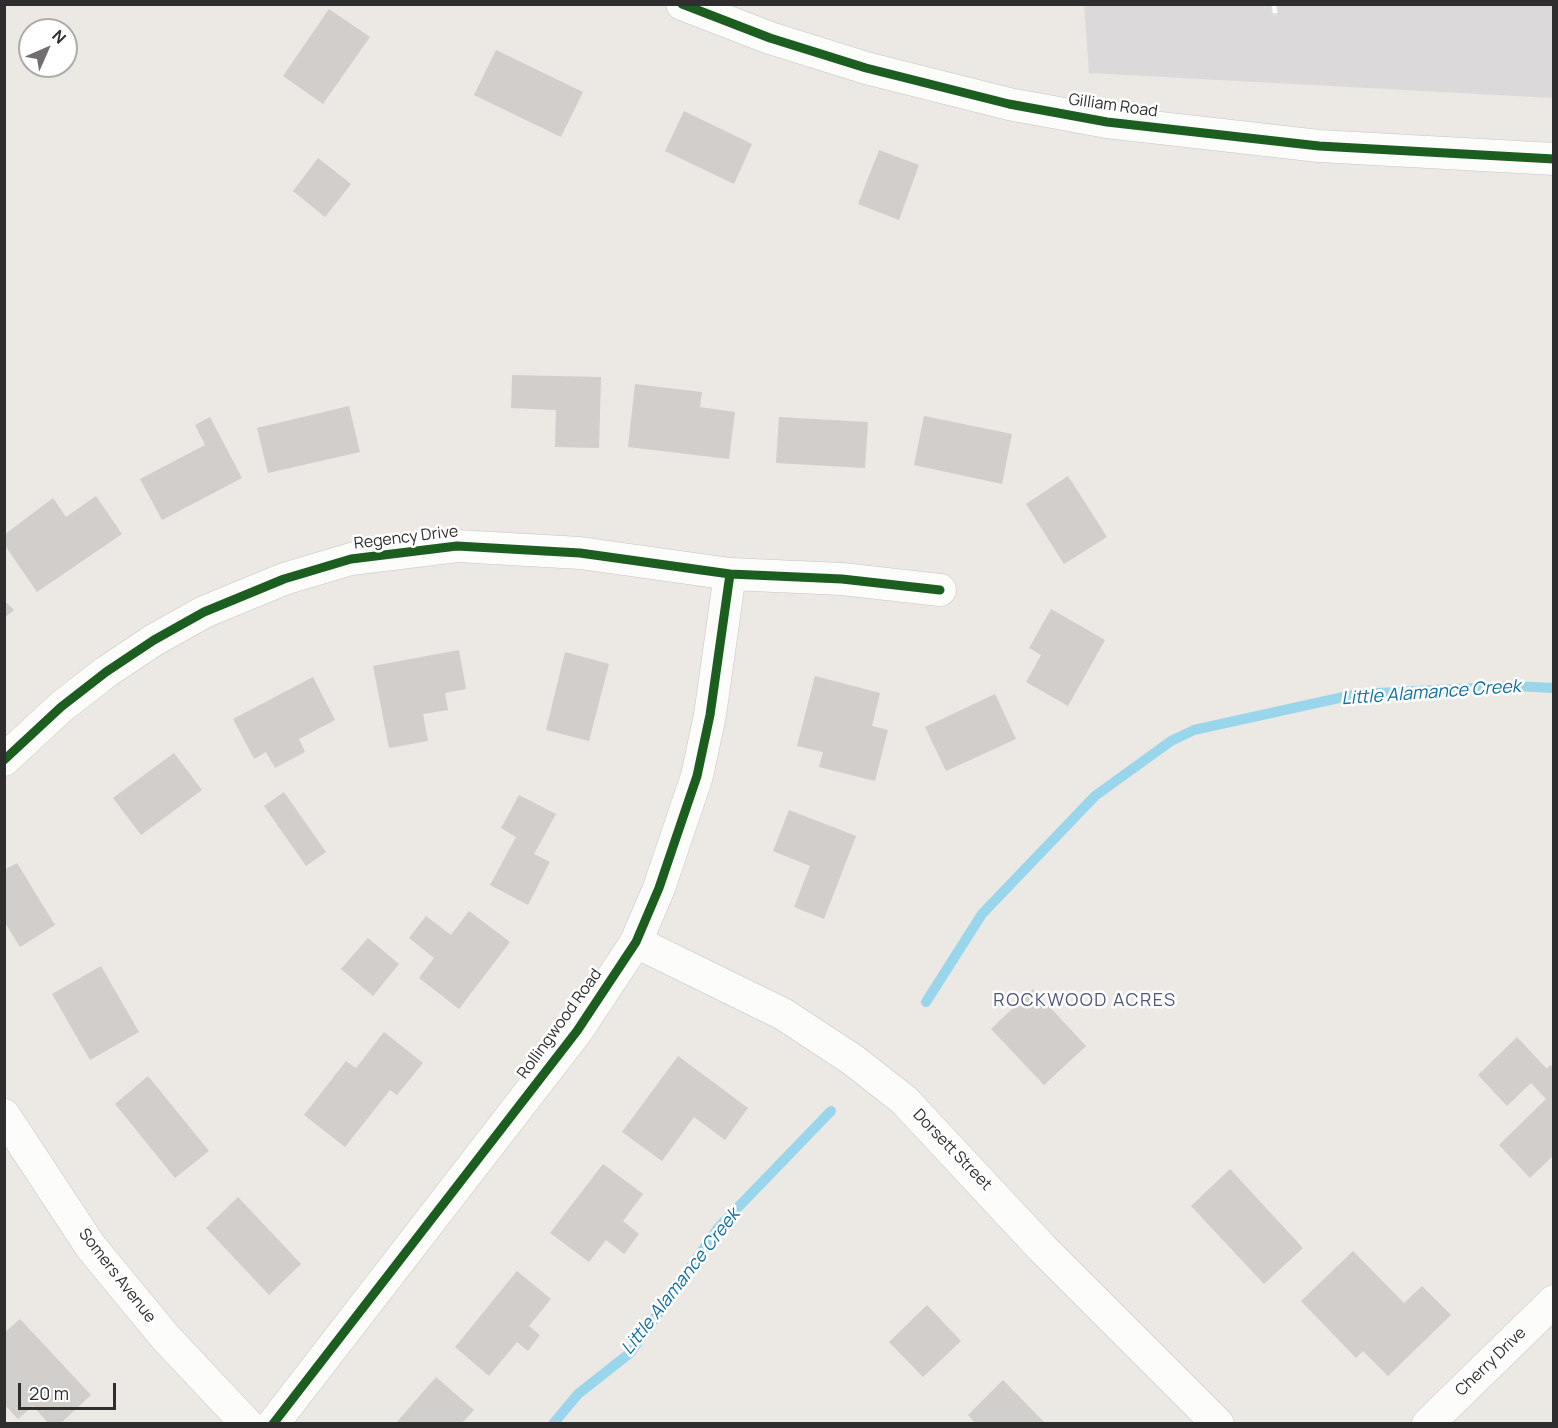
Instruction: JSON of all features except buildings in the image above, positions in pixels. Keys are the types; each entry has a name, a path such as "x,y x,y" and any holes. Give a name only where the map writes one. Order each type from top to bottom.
{"street":[{"name":"Gilliam Road","path":"682,4 770,38 866,68 1009,104 1107,122 1319,146 1554,159"},
{"name":"Regency Drive","path":"4,760 61,706 154,640 204,612 274,583 351,559 457,546 580,553 730,574 842,579 940,590"},
{"name":"Rollingwood Road","path":"273,1424 577,1030 636,942 659,888 697,776 710,715 730,574"},
{"name":"Dorsett Street","path":"636,942 783,1014 854,1060 904,1100 1043,1249 1218,1424"},
{"name":"Somers Avenue","path":"4,1116 91,1247 166,1338 247,1424"},
{"name":"Cherry Drive","path":"1428,1424 1554,1301"}],"shaded area":[{"path":"1084,5 1553,5 1553,98 1089,73"}],"waterway":[{"name":"Little Alamance Creek","path":"926,1002 982,914 1095,796 1171,741 1194,730 1357,694 1513,686 1554,688"},
{"name":"Little Alamance Creek","path":"553,1424 578,1394 630,1353 719,1227 831,1111"}],"railway":[{"path":"1274,4 1275,13"}],"cycle path":[{"path":"682,4 770,38 866,68 1009,104 1107,122 1319,146 1554,159"},
{"path":"4,760 61,707 106,672 154,640 204,612 284,579 351,559 457,546 580,553 730,574 842,579 940,590"},
{"path":"273,1424 577,1031 636,942 659,888 697,776 710,715 730,574"}],"district":[{"name":"ROCKWOOD ACRES","path":"1085,1001"}]}
